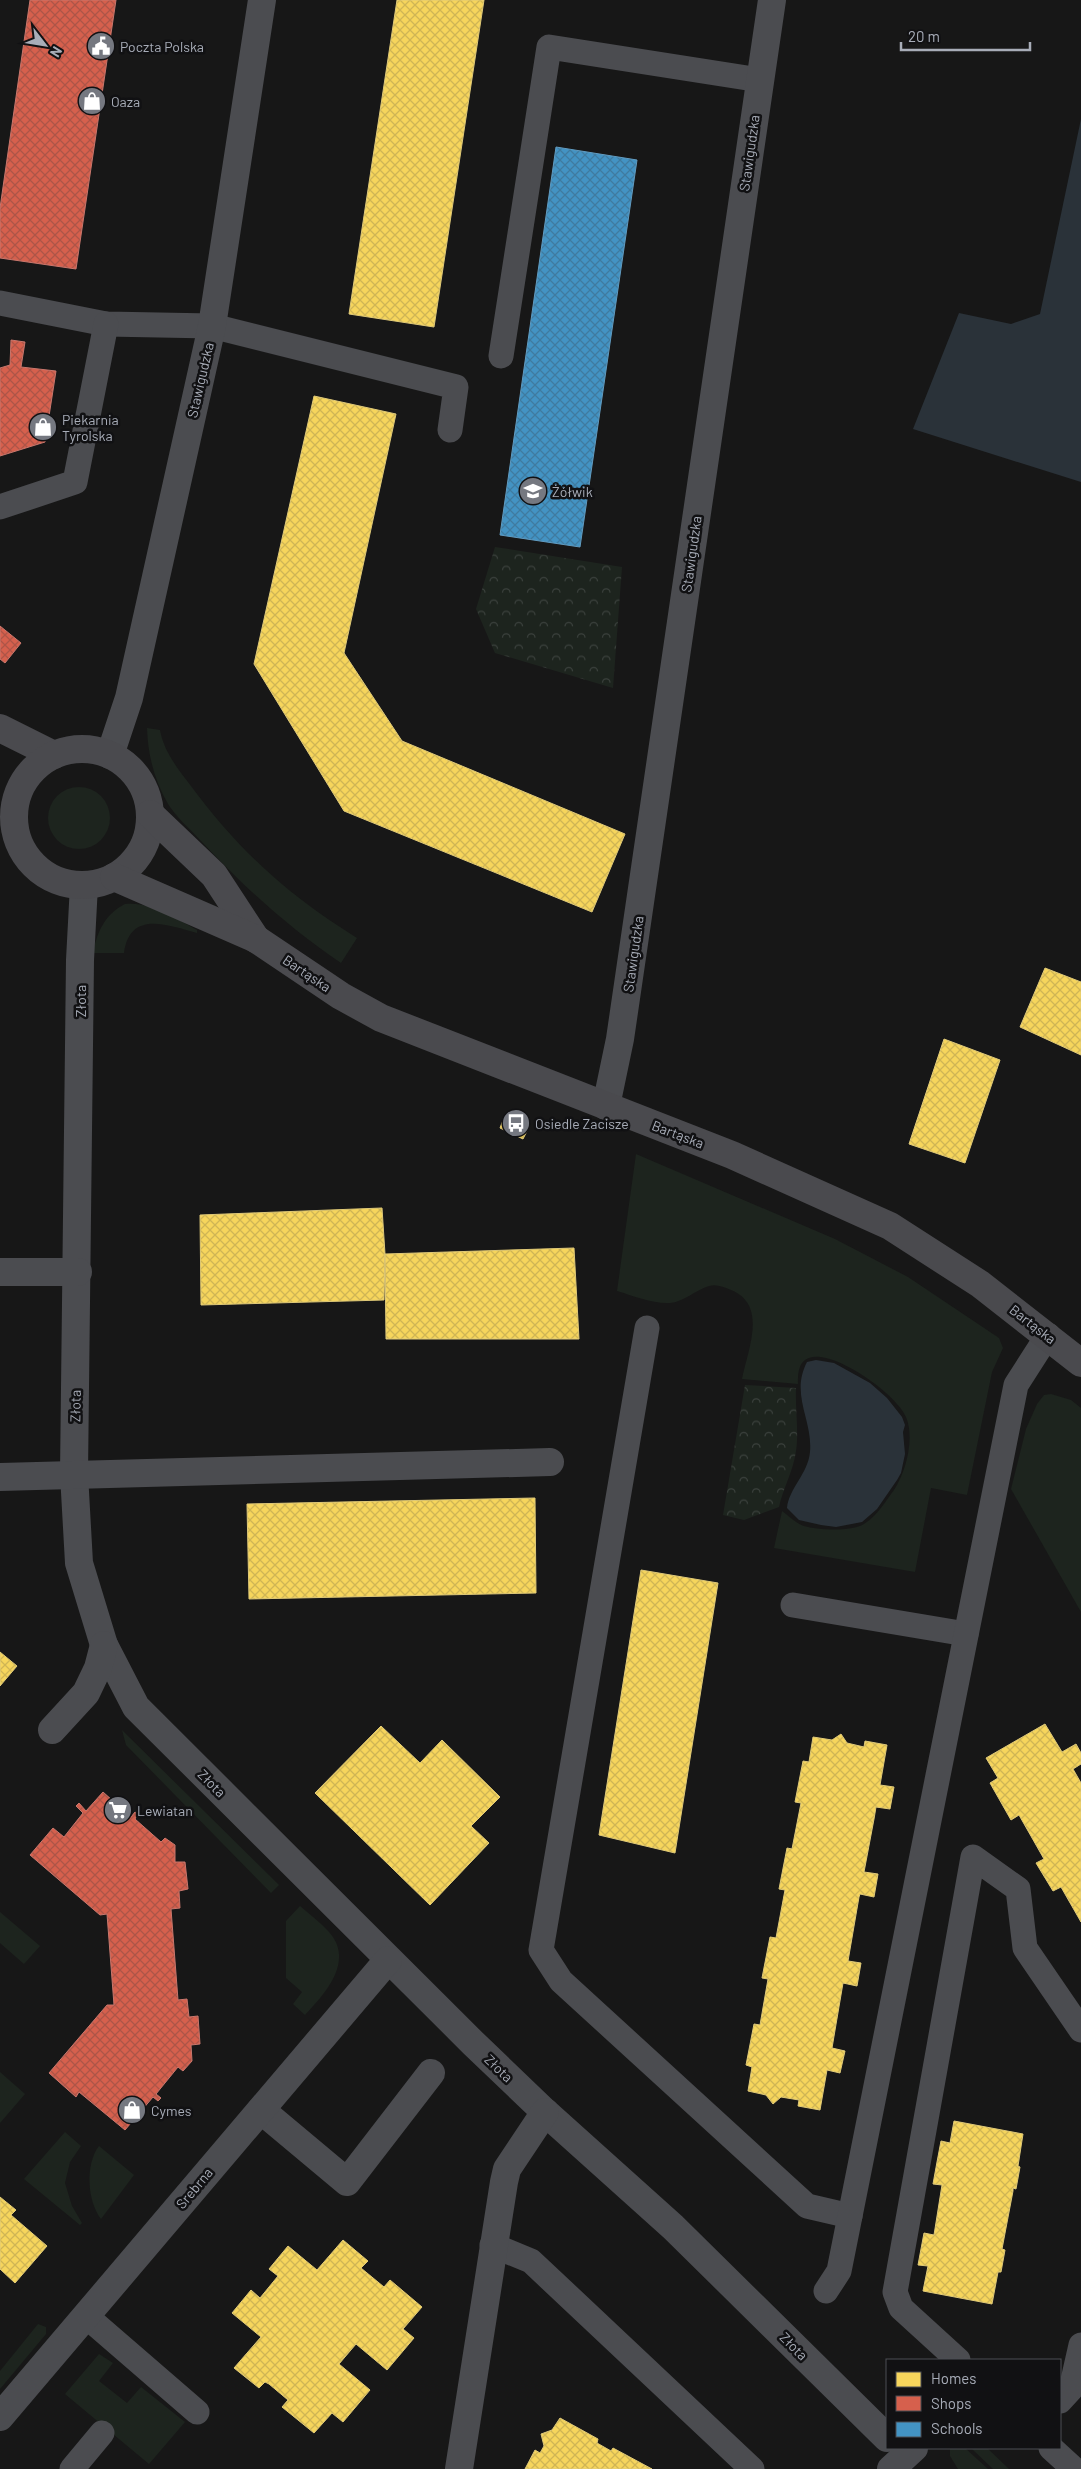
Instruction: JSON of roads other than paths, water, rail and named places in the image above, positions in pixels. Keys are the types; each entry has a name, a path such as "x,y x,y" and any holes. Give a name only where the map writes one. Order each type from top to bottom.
{"street":[{"name":"Stawigudzka","path":"110,755 129,698 212,326 262,0"},
{"name":"Stawigudzka","path":"606,1106 620,1039 772,0"},
{"path":"0,728 54,755"},
{"name":"Bartąska","path":"72,749 92,750 110,755 123,762 138,779 147,799 150,814 148,833 141,850 129,866 114,877 84,885 56,880 32,864 17,839 8,791 22,784 41,762 54,755 72,749"},
{"name":"Bartąska","path":"150,814 214,876 256,939"},
{"name":"Bartąska","path":"114,877 256,939 341,996 381,1018 732,1155 890,1226 980,1284 1048,1335 1081,1363"},
{"name":"Złota","path":"84,885 80,960 78,1272 74,1474 79,1563 104,1645 136,1707 388,1960 545,2112 673,2227 886,2439"},
{"path":"0,1272 78,1272"},
{"path":"0,1477 550,1462"},
{"path":"52,1730 86,1693 98,1668 104,1645"},
{"name":"Srebrna","path":"0,2417 388,1960"},
{"path":"261,2110 346,2182 431,2073"},
{"path":"459,2469 492,2245 507,2169 545,2112"}],"lane":[{"path":"501,356 549,47 760,80"},
{"path":"0,303 106,324 212,326 456,387 450,430"},
{"path":"0,507 75,482 106,324"},
{"path":"647,1328 541,1950 561,1982 807,2206 850,2216"},
{"path":"826,2291 839,2271 1016,1385 1048,1335"},
{"path":"793,1605 966,1634"},
{"path":"957,2359 902,2308 895,2292 973,1857 1018,1889 1025,1948 1081,2030"},
{"path":"492,2245 531,2261 752,2469"},
{"path":"86,2316 197,2412"},
{"path":"1061,2400 1071,2388 1081,2345"},
{"path":"72,2469 102,2433"},
{"path":"1052,2449 1074,2469"}],"place":[{"name":"Poczta Polska","path":"101,46"},
{"name":"Oaza","path":"92,101"},
{"name":"Piekarnia Tyrolska","path":"43,427"},
{"name":"Żółwik","path":"533,491"},
{"name":"Osiedle Zacisze","path":"516,1123"},
{"name":"Lewiatan","path":"118,1810"},
{"name":"Cymes","path":"132,2110"}]}
